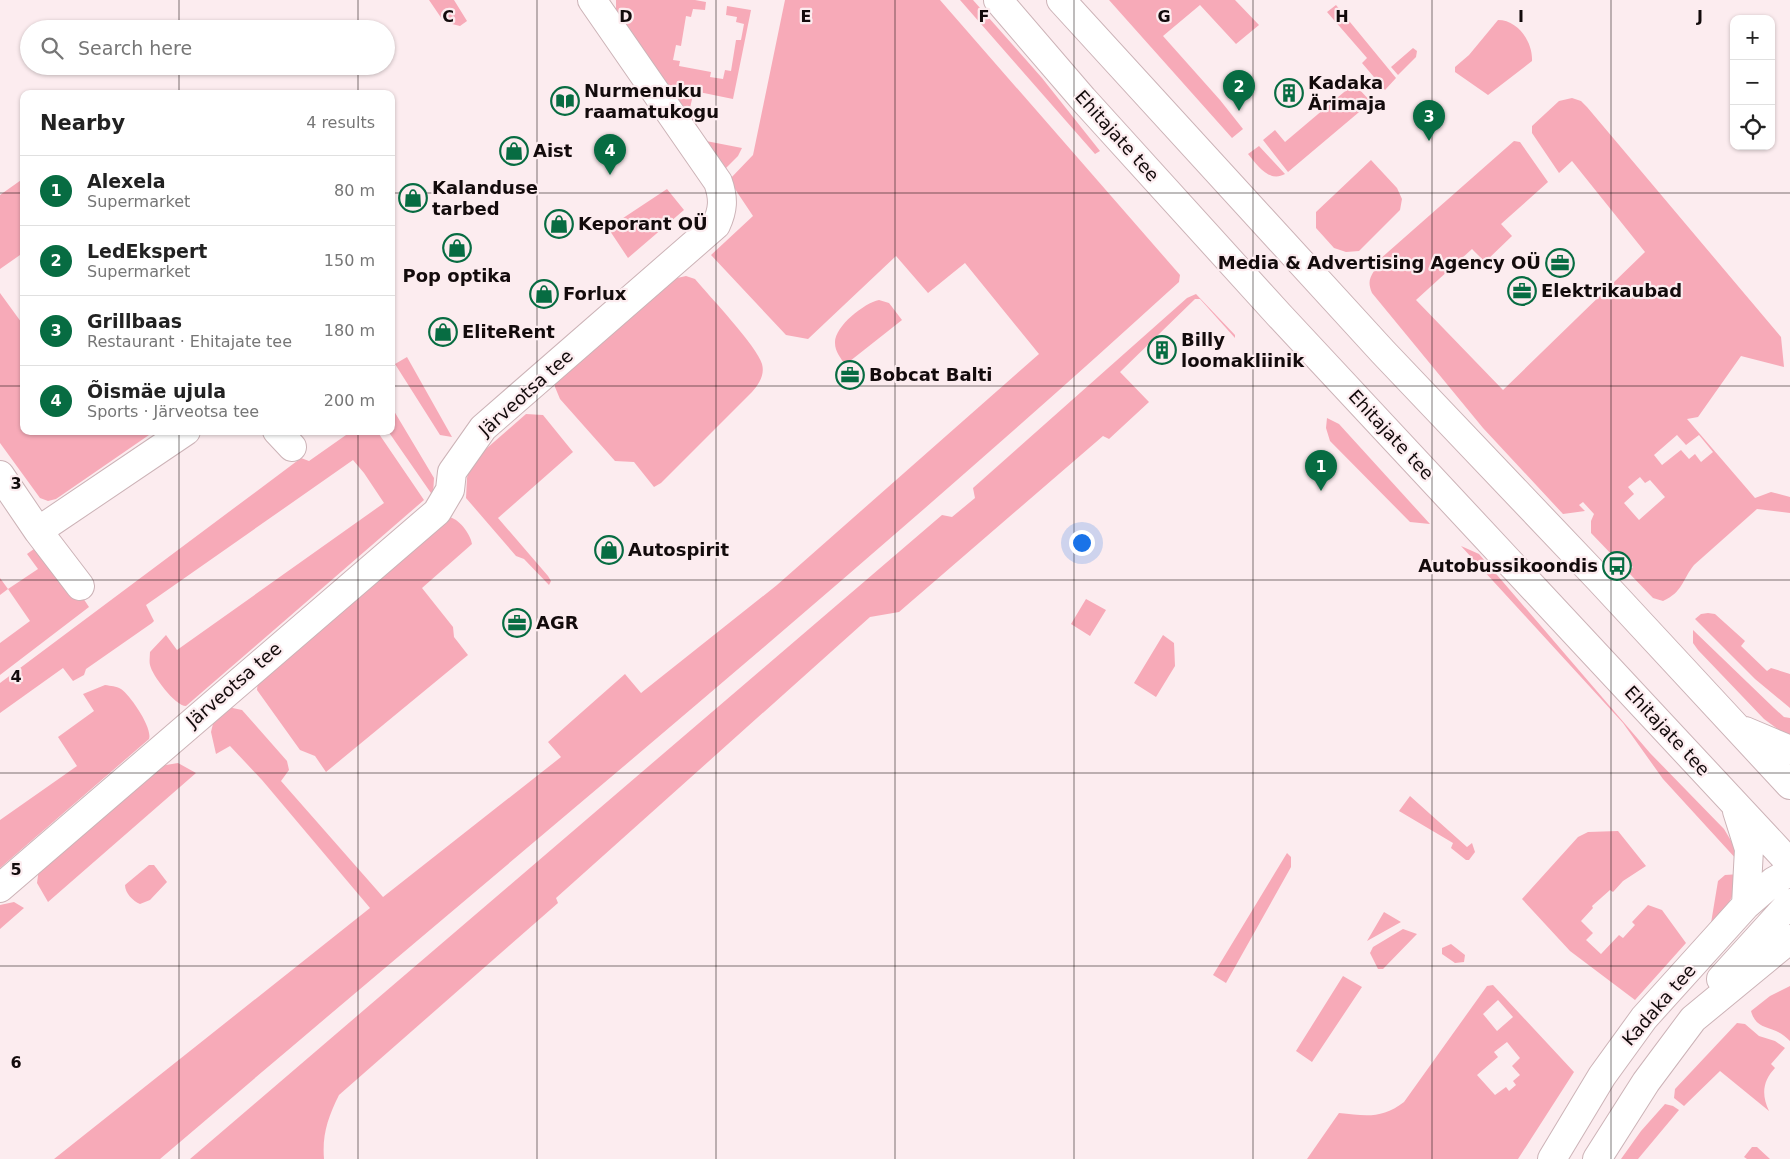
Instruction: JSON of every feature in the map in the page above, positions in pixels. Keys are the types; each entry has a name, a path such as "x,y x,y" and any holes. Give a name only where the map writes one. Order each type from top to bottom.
{"main road":[{"name":"Järveotsa tee","path":"0,888 437,512 450,490 452,472 483,428 716,226 723,210 722,192 718,182 592,0"},
{"name":"Ehitajate tee","path":"998,0 1083,99 1279,315 1790,863"},
{"path":"1061,0 1383,352 1613,594 1735,728 1790,785"},
{"path":"38,531 177,435"},
{"path":"0,475 38,531 80,586"},
{"path":"1735,728 1790,750"},
{"path":"1736,805 1773,827 1790,840"},
{"path":"1736,805 1749,849 1746,905"},
{"name":"Kadaka tee","path":"1552,1159 1602,1076 1633,1032 1746,905 1774,881 1790,872"},
{"path":"1693,1019 1718,982 1790,903"},
{"name":"Kadaka tee","path":"1597,1159 1646,1082 1693,1019 1790,939"},
{"path":"1693,1019 1790,965"}],"shaded area":[{"path":"429,0 454,0 467,21 460,26 444,22"},
{"path":"616,0 695,0 706,2 705,10 693,9 691,17 686,16 681,46 676,45 673,60 680,61 679,66 711,72 710,77 723,79 725,70 731,71 736,40 741,40 744,24 736,22 737,17 726,15 727,6 751,10 733,99 694,91 689,112 706,141 742,148 738,156 722,172 622,23 616,9"},
{"path":"785,0 940,0 1180,275 1179,282 928,506 673,725 160,1159 54,1159 370,908 262,780 230,746 216,754 211,732 215,715 228,707 242,710 287,761 289,770 281,781 383,897 561,757 548,742 625,674 641,693 777,585 1039,354 965,263 928,293 896,256 808,339 786,335 711,255 753,216 729,180 753,155"},
{"path":"960,0 973,0 1042,78 1100,151 1095,154"},
{"path":"1109,0 1235,0 1259,25 1236,44 1200,5 1163,36 1243,129 1232,138"},
{"path":"1336,5 1396,78 1385,90 1362,63 1367,58 1327,12"},
{"path":"1498,20 1512,24 1523,33 1530,47 1532,61 1488,95 1455,72 1455,67 1469,55"},
{"path":"1413,48 1417,51 1416,57 1398,75 1391,67"},
{"path":"1347,76 1371,102 1288,172 1263,140 1275,130 1285,142 1350,87 1344,78"},
{"path":"1572,98 1581,101 1587,107 1781,337 1784,367 1741,356 1698,417 1687,419 1755,498 1771,492 1790,497 1790,513 1757,509 1694,565 1675,594 1663,601 1653,598 1628,572 1633,567 1621,555 1616,559 1591,533 1591,521 1594,514 1583,502 1579,505 1585,511 1563,514 1483,428 1372,293 1370,286 1370,279 1374,271 1371,267 1514,141 1520,142 1548,182 1501,224 1512,236 1485,262 1472,249 1416,300 1503,390 1645,252 1572,161 1559,173 1532,133 1532,126 1559,101","holes":["1677,435 1686,445 1699,435 1713,452 1701,462 1695,454 1689,459 1681,450 1662,465 1654,455","1640,477 1645,483 1650,480 1665,497 1639,520 1624,503 1634,494 1628,487"]},
{"path":"1259,146 1285,174 1279,176 1269,175 1259,168 1248,154"},
{"path":"1371,160 1397,188 1402,199 1400,210 1359,251 1346,252 1334,248 1316,228 1316,212"},
{"path":"20,181 20,255 0,269 0,195"},
{"path":"667,189 684,210 628,258 608,228"},
{"path":"686,276 695,279 742,334 758,356 763,372 759,383 752,392 661,483 654,487 634,462 615,461 560,399 555,387 555,380 673,279"},
{"path":"0,293 20,320 20,435 149,435 56,499 48,501 40,498 0,443"},
{"path":"1196,294 1235,335 1235,338 1200,299 1195,299 1120,372 1149,402 1109,439 1103,436 899,612 870,617 556,898 558,903 339,1095 327,1126 324,1142 324,1159 190,1159 942,515 952,517 975,498 973,488 1187,298"},
{"path":"879,300 889,303 902,320 845,365 838,355 835,346 839,330 858,311"},
{"path":"407,357 452,437 440,435 395,364"},
{"path":"395,413 434,478 433,496 391,435 395,435"},
{"path":"526,414 543,415 573,452 498,518 548,576 551,581 549,585 524,559 516,556 466,498 467,478 471,462"},
{"path":"1327,418 1339,424 1430,524 1410,522 1330,441 1326,428"},
{"path":"346,435 380,435 424,500 186,706 181,705 170,696 159,682 150,665 150,652 166,635 177,650 384,503 353,460 146,605 154,621 86,669 84,675 73,681 63,668 0,713 0,683 301,458 309,461"},
{"path":"447,517 455,519 463,526 472,544 422,588 453,627 454,637 468,655 326,772 315,756 300,750 257,690 258,680"},
{"path":"38,546 77,589 89,607 0,675 0,643 30,621 8,589 38,569 27,554"},
{"path":"1461,546 1479,554 1650,753 1724,829 1736,849 1738,861 1663,779 1623,723"},
{"path":"0,578 8,589 0,595"},
{"path":"1086,599 1106,610 1090,636 1071,624"},
{"path":"1701,614 1715,614 1745,641 1741,646 1767,671 1771,668 1790,674 1790,708 1755,679 1695,619"},
{"path":"1693,630 1774,708 1784,717 1790,718 1790,738 1764,719 1698,650 1693,643"},
{"path":"1163,635 1174,643 1175,666 1156,697 1134,683"},
{"path":"105,685 119,688 130,698 148,727 149,739 0,868 0,820 77,766 58,737 94,711 83,694"},
{"path":"178,763 196,773 48,902 37,883 39,868 160,766"},
{"path":"1410,796 1467,847 1472,843 1475,852 1469,860 1466,860 1451,848 1453,843 1399,811"},
{"path":"1618,831 1646,866 1623,881 1613,892 1610,890 1592,906 1593,908 1581,921 1593,933 1586,940 1601,954 1619,935 1623,938 1635,925 1632,922 1648,905 1662,910 1686,943 1635,1000 1570,951 1522,899 1578,837 1588,832"},
{"path":"1287,853 1291,857 1291,867 1226,983 1213,975"},
{"path":"149,865 154,865 167,882 150,900 140,904 126,891 125,885"},
{"path":"1740,874 1730,901 1711,923 1718,881 1725,875"},
{"path":"14,902 24,908 0,929 0,905"},
{"path":"1384,912 1401,922 1367,941"},
{"path":"1403,929 1417,934 1383,969 1378,969 1370,953 1373,947"},
{"path":"1451,944 1465,955 1464,962 1455,963 1442,954 1442,948"},
{"path":"1343,976 1362,987 1312,1062 1296,1051"},
{"path":"1493,985 1574,1072 1518,1159 1307,1159 1339,1113 1381,1114 1404,1102 1487,986","holes":["1498,1000 1513,1017 1497,1031 1483,1014","1507,1042 1520,1058 1512,1066 1520,1075 1513,1081 1516,1085 1509,1091 1506,1087 1495,1095 1477,1075 1498,1057 1494,1052"]},
{"path":"1790,986 1790,1041 1780,1033 1758,1023 1751,1011 1770,996"},
{"path":"1737,1023 1745,1024 1759,1036 1775,1041 1785,1048 1771,1064 1775,1068 1766,1083 1764,1093 1769,1111 1720,1071 1684,1106 1674,1098 1675,1089"},
{"path":"1665,1104 1679,1110 1638,1159 1621,1159 1641,1131"},
{"path":"1752,1147 1757,1147 1770,1159 1747,1159 1744,1157"}],"place":[{"name":"Kadaka Ärimaja","path":"1289,93"},
{"name":"Nurmenuku raamatukogu","path":"565,101"},
{"name":"LedEkspert","path":"1239,111"},
{"name":"Grillbaas","path":"1429,141"},
{"name":"Aist","path":"514,151"},
{"name":"Õismäe ujula","path":"610,175"},
{"name":"Kalanduse tarbed","path":"413,198"},
{"name":"Keporant OÜ","path":"559,224"},
{"name":"Pop optika","path":"457,248"},
{"name":"Media & Advertising Agency OÜ","path":"1560,263"},
{"name":"Elektrikaubad","path":"1522,291"},
{"name":"Forlux","path":"544,294"},
{"name":"EliteRent","path":"443,332"},
{"name":"Billy loomakliinik","path":"1162,350"},
{"name":"Bobcat Balti","path":"850,375"},
{"name":"Alexela","path":"1321,491"},
{"name":"Autospirit","path":"609,550"},
{"name":"Autobussikoondis","path":"1617,566"},
{"name":"AGR","path":"517,623"}]}
